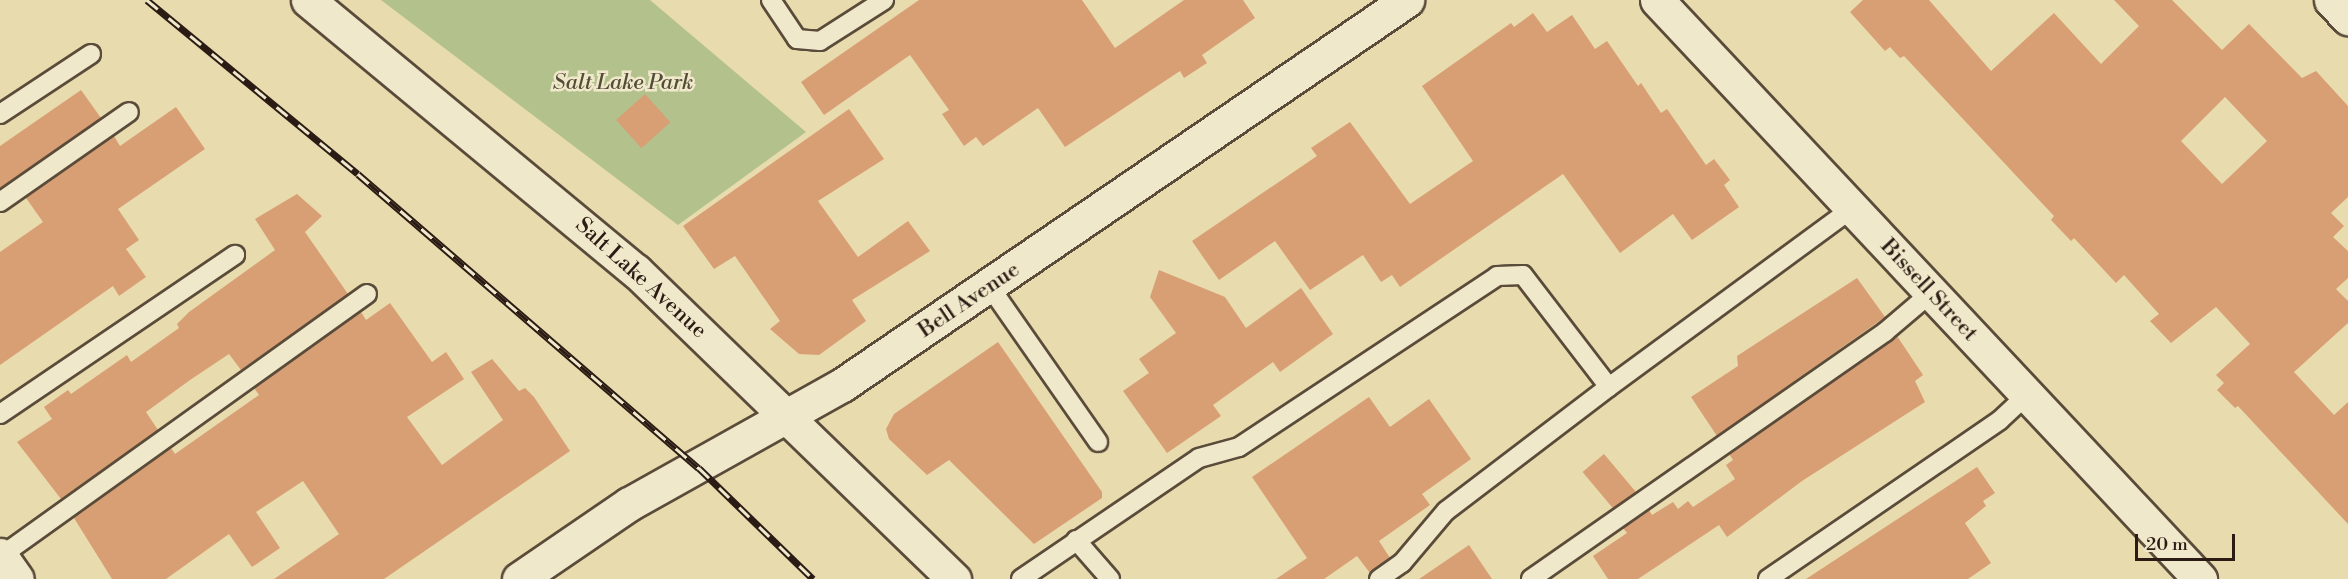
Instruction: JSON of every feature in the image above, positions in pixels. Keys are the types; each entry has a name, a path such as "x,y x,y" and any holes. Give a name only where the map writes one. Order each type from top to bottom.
{"street":[{"name":"Salt Lake Avenue","path":"308,0 636,271 790,417 954,579"},
{"name":"Bell Avenue","path":"530,576 629,504 790,417 990,287 1407,0"},
{"name":"Bissell Street","path":"1658,0 2200,579"},
{"path":"2331,0 2348,18"}],"lane":[{"path":"771,0 797,39 820,41 884,0"},
{"path":"0,114 91,54"},
{"path":"0,202 129,112"},
{"path":"1379,579 1402,563 1446,511 1609,387 1853,208"},
{"path":"0,414 235,255"},
{"path":"1021,579 1199,458 1239,447 1497,276 1523,274 1609,387"},
{"path":"990,287 1098,442"},
{"path":"1531,579 1885,332 1931,293"},
{"path":"6,564 367,294"},
{"path":"1768,579 2000,420 2027,395"},
{"path":"1076,540 1110,579"}],"green space":[{"name":"Salt Lake Park","path":"381,0 650,0 806,132 678,225"}],"building":[{"path":"919,0 1082,0 1115,48 1184,0 1243,0 1255,18 1202,55 1207,63 1184,78 1180,71 1065,147 1038,108 983,146 976,137 964,146 942,114 949,110 910,55 824,115 801,82"},
{"path":"1863,0 1929,0 1991,71 2054,13 2101,64 2139,26 2114,0 2172,0 2222,50 2249,24 2302,78 2316,71 2348,106 2348,197 2331,213 2344,226 2333,237 2348,251 2348,278 2336,289 2348,301 2348,323 2294,372 2334,415 2348,402 2348,524 2238,406 2235,408 2217,390 2224,383 2216,375 2250,344 2216,307 2171,343 2150,321 2159,314 2124,275 2116,283 2074,238 2071,241 2051,220 2054,216 1904,56 1900,58 1890,47 1885,51 1850,12","holes":["2225,97 2267,141 2222,184 2181,141"]},
{"path":"1533,13 1547,32 1572,15 1595,49 1607,41 1638,86 1641,83 1661,113 1667,109 1706,165 1714,159 1730,180 1724,185 1739,207 1692,240 1673,214 1620,253 1563,174 1400,287 1392,275 1381,282 1363,255 1310,290 1275,241 1219,280 1192,241 1317,156 1311,148 1350,122 1410,204 1473,161 1422,86 1511,23 1514,27"},
{"path":"81,90 101,118 0,188 0,146"},
{"path":"645,94 670,122 641,148 616,120"},
{"path":"176,107 205,149 118,209 139,240 126,249 146,277 119,296 113,286 0,365 0,252 43,222 26,198 114,136 120,146"},
{"path":"849,109 884,159 818,201 858,257 908,221 930,251 852,300 866,321 819,355 799,354 770,329 780,321 735,256 714,269 683,226"},
{"path":"297,194 322,216 305,232 348,294 241,370 229,354 190,380 146,412 158,430 61,499 17,442 52,419 44,407 68,390 71,394 127,355 131,362 179,328 177,324 189,312 275,250 255,219"},
{"path":"1159,270 1225,297 1246,328 1301,288 1333,334 1280,372 1273,362 1213,405 1221,416 1167,453 1123,391 1149,373 1139,359 1176,333 1150,297"},
{"path":"1857,278 1885,317 1717,436 1691,397 1738,366 1737,356"},
{"path":"390,303 432,362 446,352 464,379 407,417 442,465 503,420 471,372 492,359 519,391 525,388 534,397 570,451 384,579 274,579 339,534 303,481 256,512 280,548 252,567 229,534 166,579 112,579 74,518 171,448 175,454 259,395 254,388 361,312 366,320"},
{"path":"1897,336 1923,375 1915,381 1925,402 1802,481 1727,537 1719,525 1638,579 1608,579 1593,556 1627,533 1623,528 1649,510 1652,515 1673,502 1678,509 1688,501 1693,507 1735,479 1726,465 1733,460 1729,454"},
{"path":"998,342 1102,492 1102,498 1034,544 949,460 927,475 889,439 886,429 894,414"},
{"path":"1369,397 1390,427 1429,399 1471,459 1422,494 1430,505 1379,541 1390,558 1370,573 1357,556 1324,579 1276,579 1307,558 1252,477"},
{"path":"1604,454 1636,492 1615,510 1583,472"},
{"path":"1977,467 1995,493 1983,501 1986,506 1965,523 1991,563 1968,579 1806,579"},
{"path":"1469,545 1492,579 1419,579"}],"railway":[{"path":"147,0 358,174 699,468 813,579"}]}
